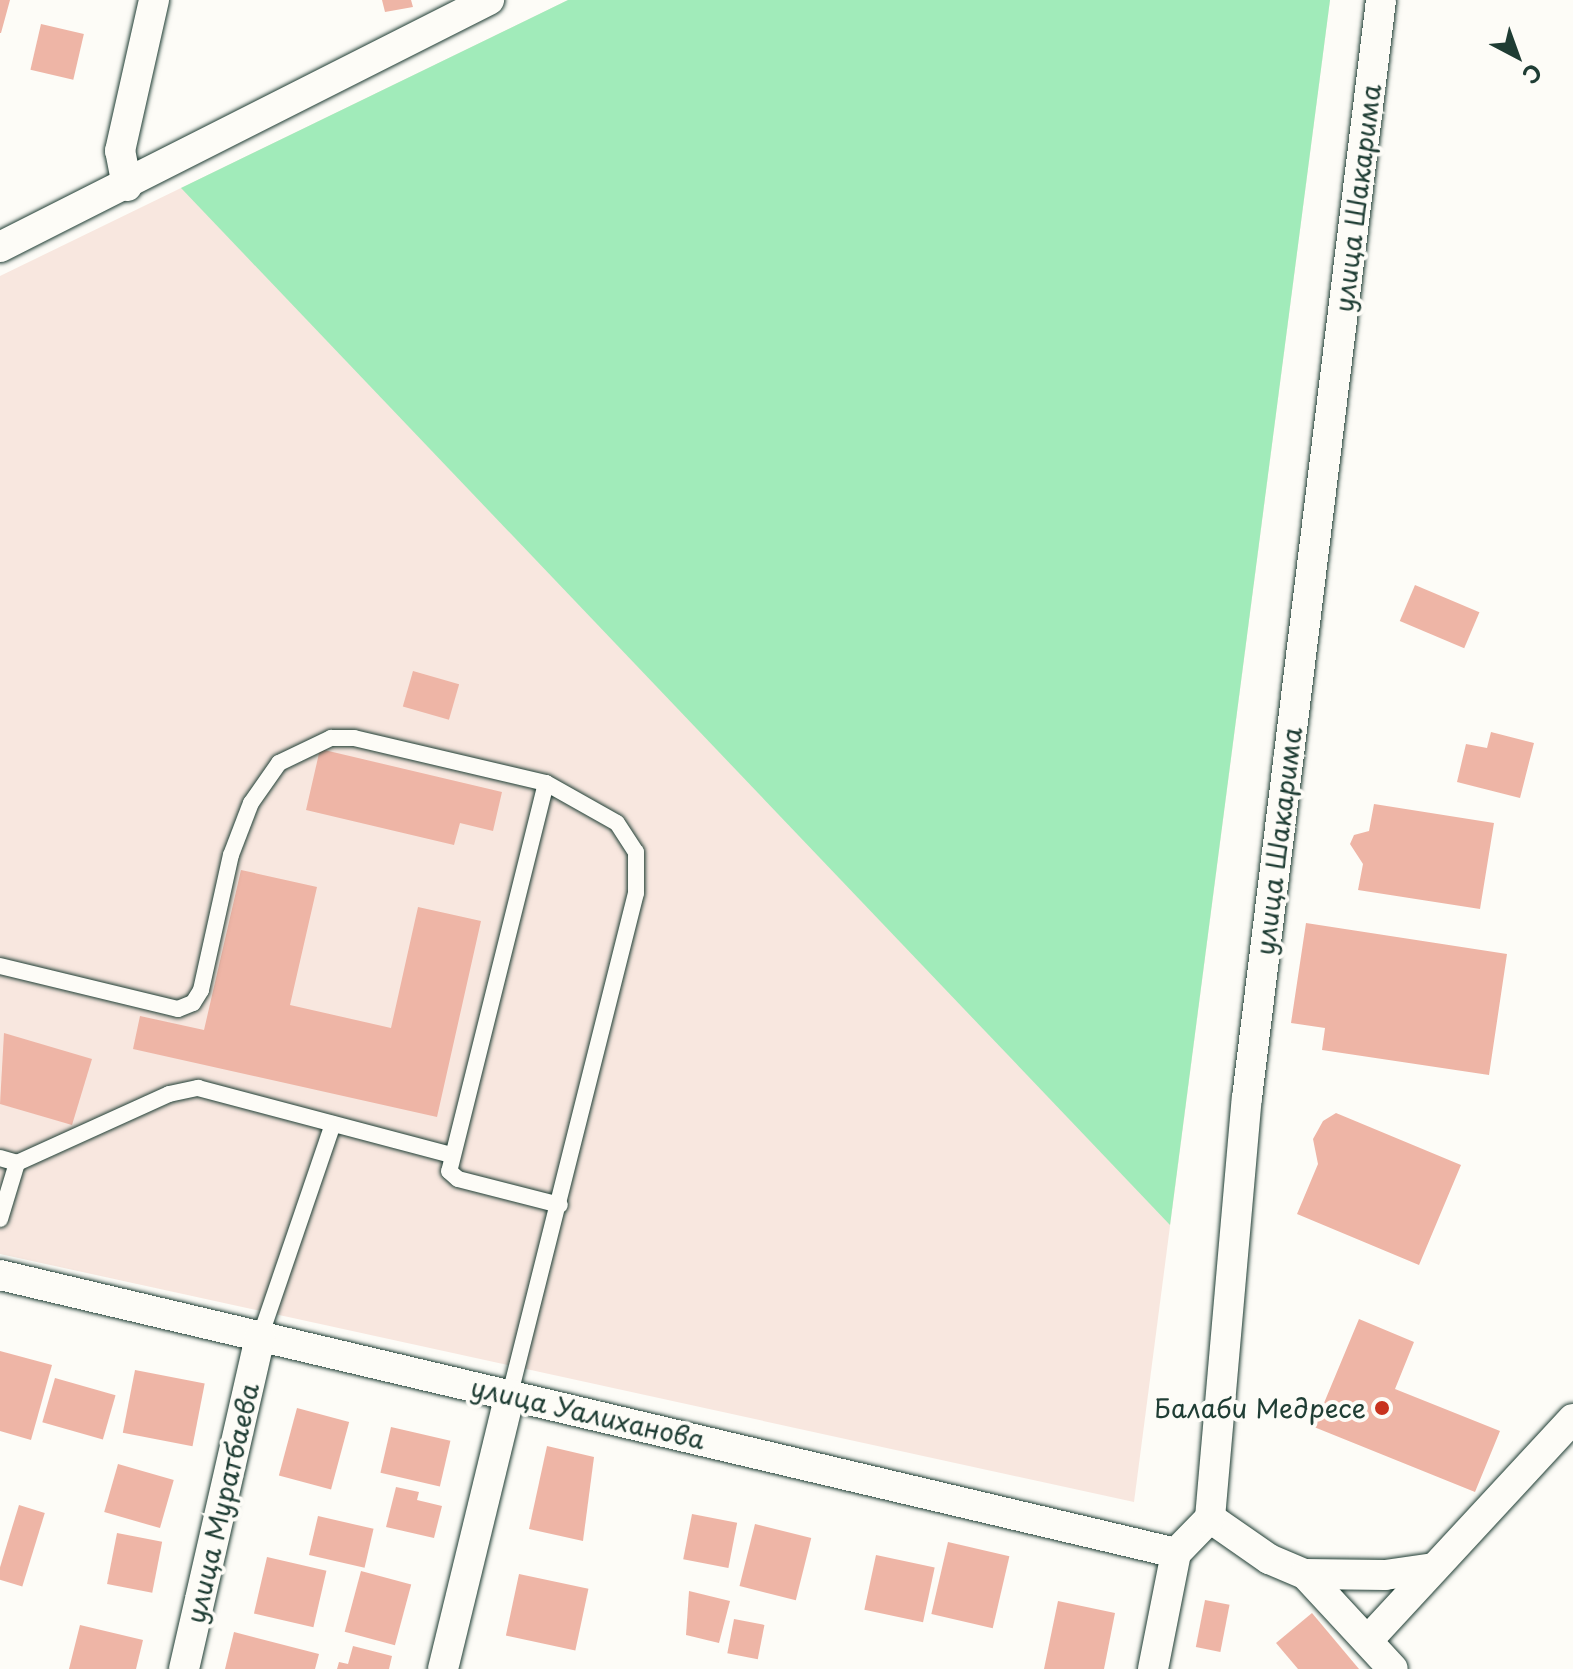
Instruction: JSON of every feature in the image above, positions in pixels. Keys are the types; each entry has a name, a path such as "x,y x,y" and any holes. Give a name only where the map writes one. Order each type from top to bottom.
{"street":[{"path":"127,186 120,151 154,0"},
{"path":"0,247 127,186 489,0"},
{"name":"улица Шакарима","path":"1210,1518 1247,1098 1381,0"},
{"name":"улица Уалиханова","path":"0,1275 1176,1553"},
{"name":"улица Муратбаева","path":"184,1669 260,1337"},
{"path":"443,1669 510,1394"},
{"path":"1369,1639 1573,1419"},
{"path":"1153,1669 1176,1553 1210,1518 1269,1559 1305,1574 1385,1575 1434,1568"},
{"path":"1305,1574 1369,1639 1393,1669"}],"lane":[{"path":"0,966 178,1009 193,1003 201,990 231,855 251,803 279,763 331,738 354,738 546,783 617,823 629,834 638,869 560,1205 510,1394"},
{"path":"546,783 451,1155 451,1176 560,1205"},
{"path":"0,1158 17,1163 183,1089 198,1088 451,1155"},
{"path":"260,1337 333,1124"},
{"path":"0,1219 17,1163"}],"shaded area":[{"path":"568,0 1330,0 1134,1502 0,1254 0,276"}],"green space":[{"path":"568,0 1330,0 1170,1225 181,188"}],"building":[{"path":"0,0 10,0 1,33 0,33"},
{"path":"382,0 411,0 413,7 385,12"},
{"path":"41,24 84,34 73,80 30,70"},
{"path":"1415,585 1479,612 1464,648 1400,621"},
{"path":"413,671 459,684 449,720 403,707"},
{"path":"1491,732 1534,743 1520,798 1457,782 1466,744 1487,748"},
{"path":"320,749 502,792 493,831 460,823 454,845 306,810"},
{"path":"1374,804 1494,823 1480,909 1358,890 1363,864 1350,844 1354,835 1369,831"},
{"path":"241,870 317,887 290,1005 391,1028 418,907 481,921 437,1117 133,1049 140,1016 204,1030"},
{"path":"1306,923 1507,954 1489,1075 1322,1050 1325,1028 1291,1023"},
{"path":"4,1033 92,1059 72,1125 0,1104"},
{"path":"1336,1113 1461,1165 1419,1265 1297,1214 1318,1164 1313,1139 1323,1121"},
{"name":"Балаби Медресе","path":"1359,1319 1414,1342 1395,1389 1500,1431 1475,1492 1314,1427"},
{"path":"0,1351 52,1365 31,1440 0,1431"},
{"path":"135,1370 205,1384 192,1446 123,1433"},
{"path":"55,1378 116,1395 103,1440 42,1422"},
{"path":"297,1408 349,1422 331,1490 279,1476"},
{"path":"391,1427 450,1441 440,1487 380,1473"},
{"path":"547,1446 594,1457 583,1541 529,1529"},
{"path":"118,1464 174,1480 160,1528 104,1512"},
{"path":"396,1487 419,1492 417,1500 442,1506 434,1538 386,1527"},
{"path":"19,1505 45,1513 22,1587 0,1580 0,1567"},
{"path":"692,1514 737,1523 728,1568 683,1559"},
{"path":"318,1516 374,1529 365,1568 309,1555"},
{"path":"755,1524 811,1538 796,1600 740,1586"},
{"path":"117,1533 162,1542 152,1593 107,1584"},
{"path":"948,1542 1009,1556 993,1628 931,1614"},
{"path":"876,1555 935,1567 923,1622 864,1610"},
{"path":"267,1557 326,1571 313,1627 254,1614"},
{"path":"361,1571 411,1584 395,1645 345,1632"},
{"path":"519,1574 588,1589 575,1650 506,1636"},
{"path":"689,1591 730,1601 719,1643 686,1635"},
{"path":"1205,1600 1230,1605 1220,1652 1196,1647"},
{"path":"1058,1601 1115,1613 1104,1669 1044,1669"},
{"path":"1312,1613 1359,1669 1298,1669 1276,1643"},
{"path":"734,1619 764,1625 758,1659 727,1653"},
{"path":"80,1625 143,1640 136,1669 69,1669"},
{"path":"234,1632 319,1654 315,1669 225,1669"},
{"path":"353,1646 392,1656 389,1669 337,1669 339,1662 348,1664"}],"place":[{"name":"Балаби Медресе","path":"1382,1408"}]}
